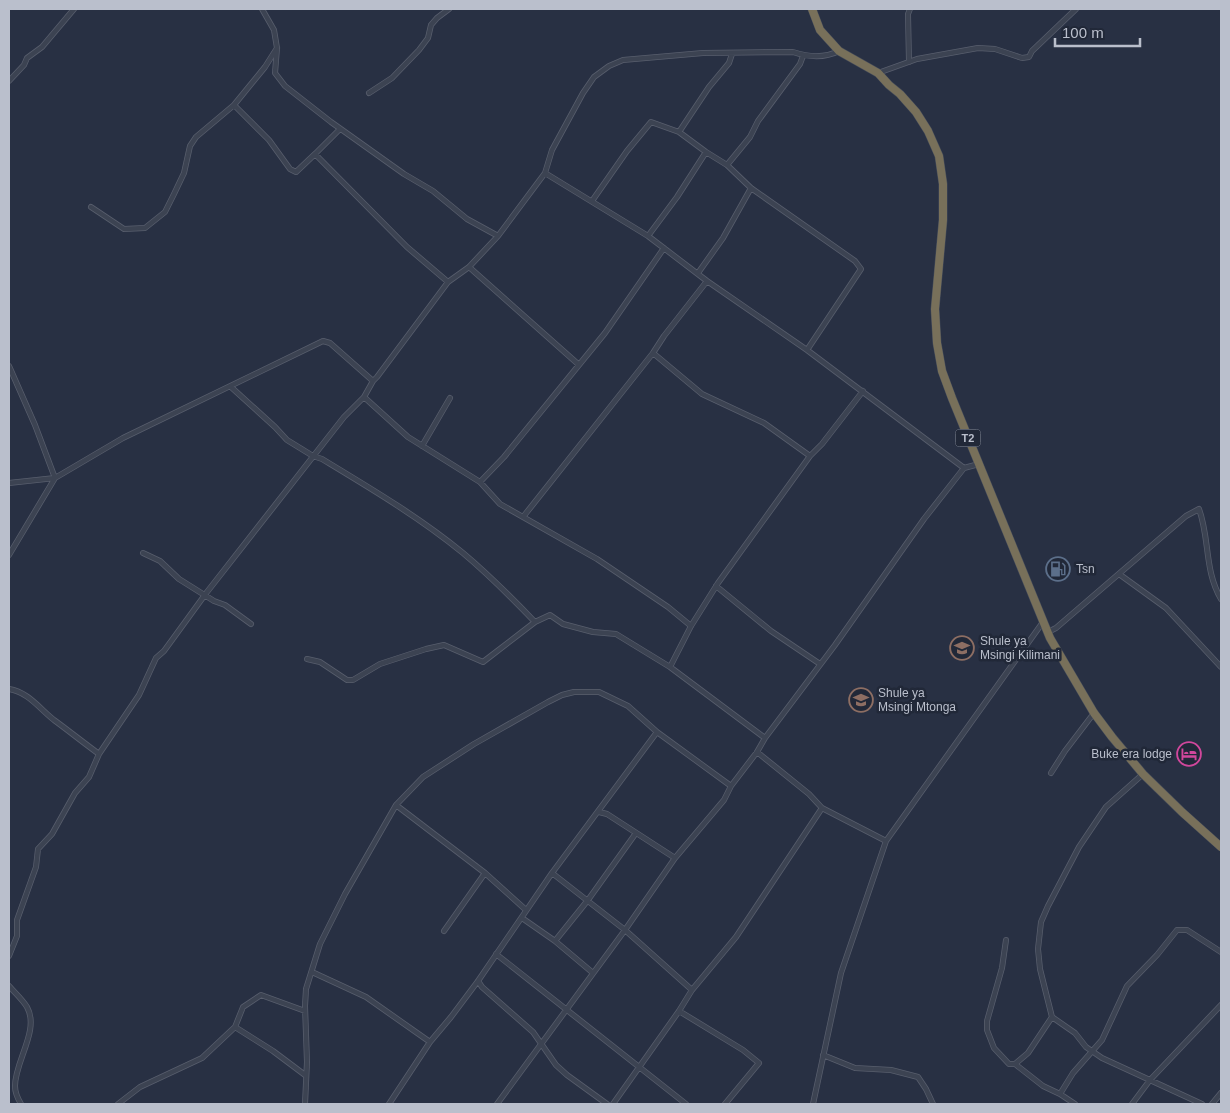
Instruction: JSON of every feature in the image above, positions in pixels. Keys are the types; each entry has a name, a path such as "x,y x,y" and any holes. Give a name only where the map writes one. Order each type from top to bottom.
{"highway":[{"name":"T2","path":"812,9 820,30 839,51 878,72 888,85 900,94 916,112 928,131 939,156 944,184 943,220 935,309 937,343 945,380 1048,632 1094,713 1112,737 1143,774 1221,847"}],"street":[{"path":"9,81 24,65 27,58 42,46 74,9"},
{"path":"262,9 274,30 277,48 275,73 285,86 340,129 404,174 433,191 467,219 498,236"},
{"path":"909,62 908,14 910,9"},
{"path":"878,72 909,62 978,48 995,49 1022,58 1029,57 1032,51 1076,9"},
{"path":"369,93 392,78 419,50 428,38 430,25 449,10"},
{"path":"91,207 124,229 145,228 165,212 184,173 190,146 196,137 234,105 265,67 277,48"},
{"path":"9,956 18,936 16,920 36,867 38,849 52,834 75,793 89,777 99,754 139,695 156,658 164,651 204,595 344,417 364,397 373,381 448,282 469,267 498,236 545,173 552,150 583,93 594,78 609,66 623,60 703,53 793,52 803,56 830,56 839,51"},
{"path":"679,132 709,87 729,63 732,54"},
{"path":"727,165 750,137 758,121 800,64 803,56"},
{"path":"234,105 269,140 290,169 296,172 340,129"},
{"path":"592,201 627,151 651,122 679,132 727,165 752,188 855,261 861,269 807,350"},
{"path":"648,236 677,197 706,152"},
{"path":"315,154 407,247 448,282"},
{"path":"545,173 648,236 707,281 863,391 964,468"},
{"path":"698,273 723,238 752,188"},
{"path":"480,482 504,457 578,364 605,334 664,248"},
{"path":"469,267 578,364"},
{"path":"523,517 653,353 707,281"},
{"path":"9,483 55,478 123,438 323,341 330,343 373,381"},
{"path":"653,353 702,394 764,423 810,456"},
{"path":"9,366 35,425 55,478"},
{"path":"231,386 287,440 395,504 462,553 510,596 535,622"},
{"path":"670,667 691,626 716,586 810,456 822,444 863,391"},
{"path":"364,397 408,436 480,482 500,504 597,559 668,607 691,626"},
{"path":"422,446 450,398"},
{"path":"497,1104 626,930 675,858 724,800 731,786 757,752 765,738 924,519 964,468 979,464"},
{"path":"9,555 55,478"},
{"path":"1048,632 1056,628 1186,516 1198,509 1202,519 1211,578 1221,599"},
{"path":"143,553 160,561 179,579 214,601 225,605 251,624"},
{"path":"1120,574 1166,608 1221,668"},
{"path":"716,586 771,631 820,664"},
{"path":"307,659 320,662 347,680 353,680 380,664 426,648 444,646 483,662 535,622 550,615 564,624 593,632 616,634 670,667 765,738"},
{"path":"813,1104 841,973 886,841 1043,621"},
{"path":"9,689 26,694 52,718 99,754"},
{"path":"305,1104 307,1062 306,990 320,944 341,902 396,805 423,777 491,734 562,695 574,692 598,692 628,706 658,732 731,786"},
{"path":"1051,774 1065,751 1094,713"},
{"path":"389,1104 430,1042 478,981 552,873 658,732"},
{"path":"757,752 809,794 822,808 886,841"},
{"path":"1143,774 1106,807 1079,847 1041,922 1038,948 1040,969 1052,1017 1075,1033 1086,1048 1202,1104"},
{"path":"396,805 485,873 526,910"},
{"path":"613,1104 692,990 736,937 822,808"},
{"path":"598,812 607,814 675,858"},
{"path":"555,941 588,900 636,833"},
{"path":"444,931 485,873"},
{"path":"552,873 626,930 692,990"},
{"path":"522,918 555,941 593,973"},
{"path":"1060,1094 1073,1073 1102,1040 1127,986 1178,930 1187,930 1221,952"},
{"path":"1006,940 1002,968 987,1021 987,1030 994,1048 1009,1064 1015,1064 1043,1086 1060,1094 1074,1104"},
{"path":"496,954 686,1104"},
{"path":"312,972 366,998 430,1042"},
{"path":"478,981 482,987 534,1032 556,1065 607,1104"},
{"path":"9,986 27,1007 32,1028 16,1075 14,1088 21,1104"},
{"path":"118,1104 140,1087 202,1058 235,1027 243,1007 261,995 305,1011"},
{"path":"1132,1104 1150,1080 1221,1004"},
{"path":"679,1011 743,1050 759,1063 725,1104"},
{"path":"1015,1064 1028,1053 1052,1017"},
{"path":"235,1027 273,1051 305,1075"},
{"path":"823,1055 856,1068 892,1070 918,1077 933,1104"},
{"path":"1212,1104 1221,1093"}],"place":[{"name":"Tsn","path":"1058,569"},
{"name":"Shule ya Msingi Kilimani","path":"962,648"},
{"name":"Shule ya Msingi Mtonga","path":"861,700"},
{"name":"Buke era lodge","path":"1189,754"}]}
